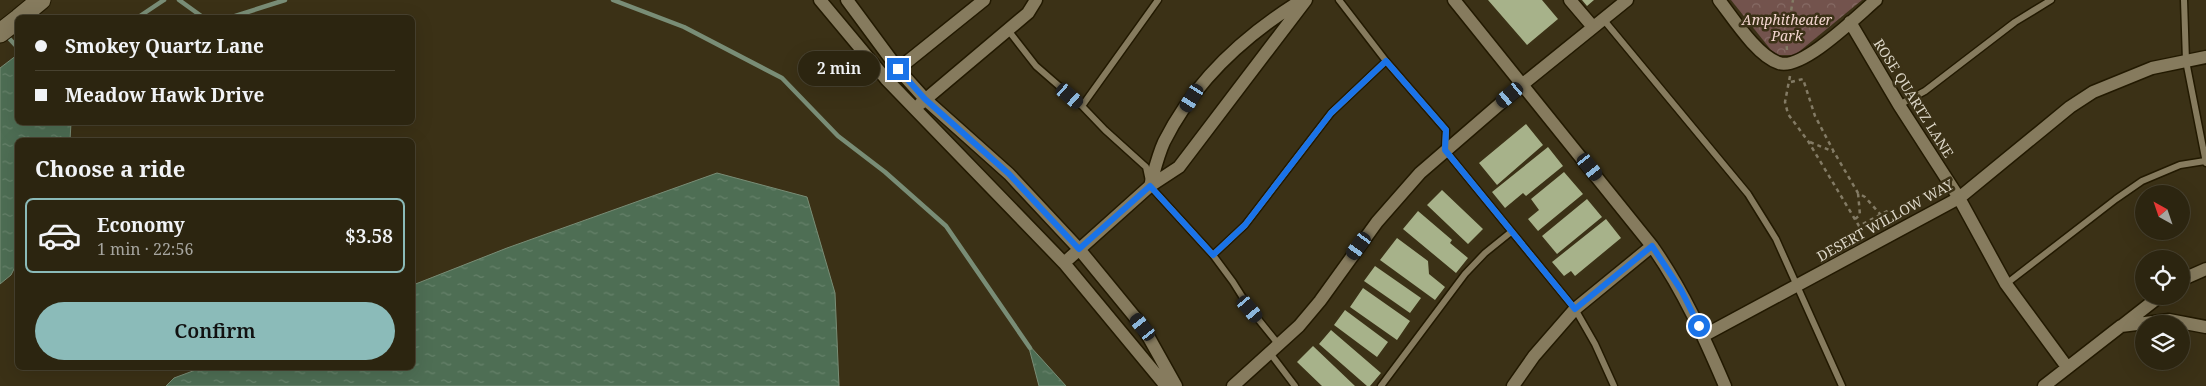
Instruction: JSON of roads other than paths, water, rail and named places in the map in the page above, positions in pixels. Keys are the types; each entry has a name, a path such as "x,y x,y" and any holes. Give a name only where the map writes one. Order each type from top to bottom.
{"street":[{"path":"820,0 886,79 1064,262 1166,386"},
{"path":"847,0 898,69 925,99 1009,174 1079,249 1143,327 1176,386"},
{"path":"915,109 1028,13 1036,0"},
{"path":"1150,186 1164,143 1192,98 1240,44 1270,19 1302,0"},
{"path":"1064,262 1150,186 1179,167 1306,0"},
{"path":"1454,0 1652,246 1681,290 1725,386"},
{"path":"1570,0 1598,23"},
{"path":"1233,386 1275,349 1320,301 1377,222 1399,196 1445,150 1627,0"},
{"path":"1719,0 1762,52 1780,63 1794,63 1809,56 1876,0"},
{"path":"886,79 976,2"},
{"path":"0,33 15,21"},
{"name":"ROSE QUARTZ LANE","path":"1850,22 1898,105 1959,198 2006,284 2067,367"},
{"name":"DESERT WILLOW WAY","path":"1703,336 1959,198 2070,107 2093,92 2152,68 2206,57"},
{"path":"1513,386 1534,356 1575,309 1652,246"},
{"path":"2190,276 2206,268"},
{"path":"2044,386 2148,305"},
{"path":"2121,326 2169,320 2206,328"}],"lane":[{"path":"1082,106 1158,0"},
{"path":"1339,0 1386,61 1446,130 1445,150 1575,309 1595,344 1614,386"},
{"path":"1898,105 1925,90 2015,22 2051,0"},
{"path":"2006,284 2142,181 2180,165 2206,163 2186,61 2184,0"},
{"path":"1598,23 1748,194 1776,239 1842,386"},
{"path":"1008,30 1036,66 1082,106 1105,130 1146,167 1150,186 1213,255 1233,282 1275,349 1295,386"},
{"path":"1213,255 1245,225 1331,113 1386,61"},
{"path":"1381,386 1465,274 1485,253 1511,232"}],"water":[{"path":"15,57 15,125 71,125 70,138 15,138 15,267 11,275 0,284 0,68"},
{"path":"717,173 807,197 835,293 839,386 166,386 174,378 196,370 415,370 415,284 507,248"},
{"path":"1028,344 1066,386 1039,386"}],"waterway":[{"path":"142,15 164,0"},
{"path":"179,0 200,15"},
{"path":"238,15 285,0"},
{"path":"613,0 684,27 782,78 838,136 885,172 946,226 1030,348"},
{"path":"6,35 15,45"}],"park label":[{"name":"Amphitheater Park","path":"1787,28"}]}
